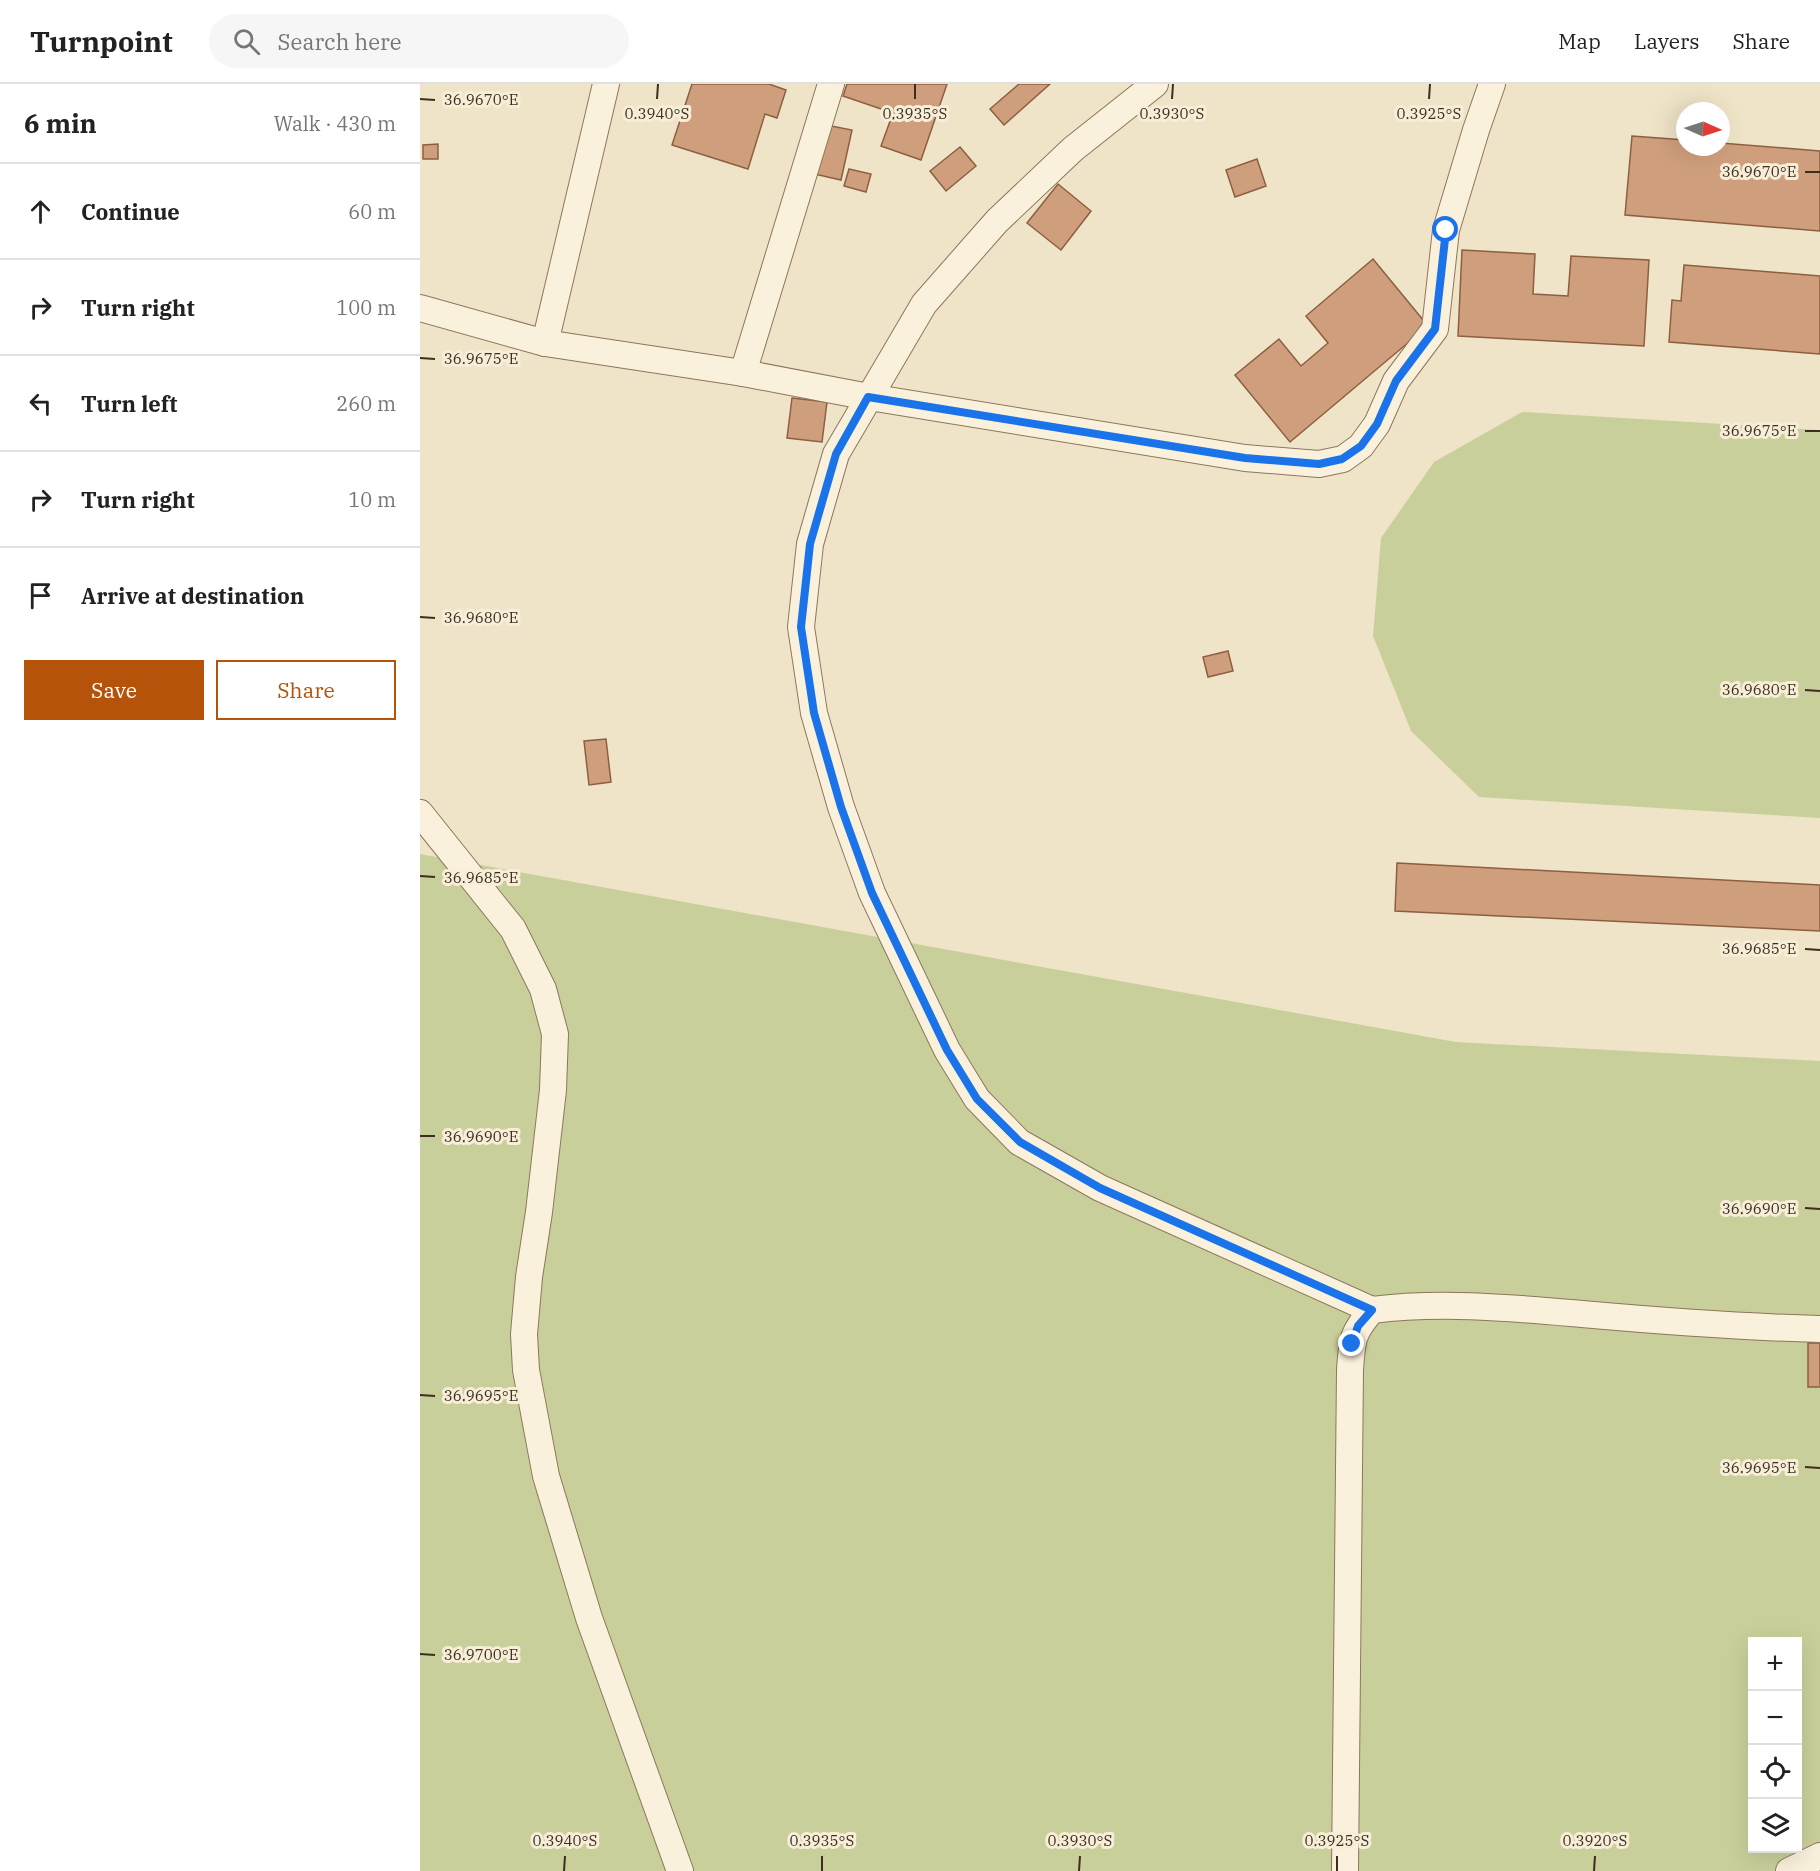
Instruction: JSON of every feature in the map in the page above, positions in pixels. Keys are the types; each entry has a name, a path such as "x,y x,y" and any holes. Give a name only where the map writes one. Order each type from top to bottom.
{"street":[{"path":"545,343 606,84"},
{"path":"743,373 831,84"},
{"path":"1155,84 1073,149 997,221 924,304 836,454 810,544 801,627 814,713 841,807 872,893 947,1050 977,1099 1020,1142 1100,1188 1372,1310 1433,1305 1549,1311 1740,1327 1820,1329"},
{"path":"420,308 545,343 743,373 868,397 1245,458 1319,464 1342,459 1361,446 1377,424 1396,381 1435,329 1446,230 1492,84"},
{"path":"420,813 513,929 543,989 555,1034 553,1090 524,1334 526,1370 546,1476 589,1618 680,1871"},
{"path":"1345,1871 1350,1370 1352,1344 1358,1326 1372,1310"},
{"path":"1789,1871 1820,1856"}],"green space":[{"path":"1522,412 1820,430 1820,818 1479,797 1411,731 1373,636 1381,538 1434,462"},
{"path":"420,854 1456,1042 1820,1061 1820,1871 420,1871"}],"building":[{"path":"692,84 769,84 786,90 777,118 765,114 748,169 672,145"},
{"path":"847,84 947,84 921,160 881,146 893,113 843,96"},
{"path":"1019,84 1050,84 1004,125 990,109"},
{"path":"821,124 852,130 841,180 810,173"},
{"path":"1632,136 1676,139 1676,156 1730,156 1730,144 1820,151 1820,231 1625,215"},
{"path":"438,144 438,159 423,159 423,145"},
{"path":"960,147 976,166 946,191 930,171"},
{"path":"1257,159 1266,186 1235,197 1226,170"},
{"path":"849,169 871,174 866,192 844,186"},
{"path":"1058,184 1091,211 1061,250 1027,223"},
{"path":"1462,250 1535,254 1533,294 1568,296 1571,256 1649,260 1644,346 1458,336"},
{"path":"1373,259 1428,326 1290,442 1235,375 1279,339 1301,366 1328,343 1306,316"},
{"path":"1684,265 1820,276 1820,354 1669,342 1672,300 1681,301"},
{"path":"792,398 827,402 822,442 787,438"},
{"path":"1228,651 1233,671 1208,677 1203,657"},
{"path":"606,739 611,782 589,785 584,741"},
{"path":"1397,863 1820,885 1820,931 1395,911"},
{"path":"1808,1343 1820,1343 1820,1387 1808,1387"}],"route":[{"path":"1352,1344 1358,1326 1372,1310 1100,1188 1020,1142 977,1099 947,1050 872,893 841,807 814,713 801,627 810,544 836,454 868,397 1245,458 1319,464 1342,459 1361,446 1377,424 1396,381 1435,329 1446,230"}]}
